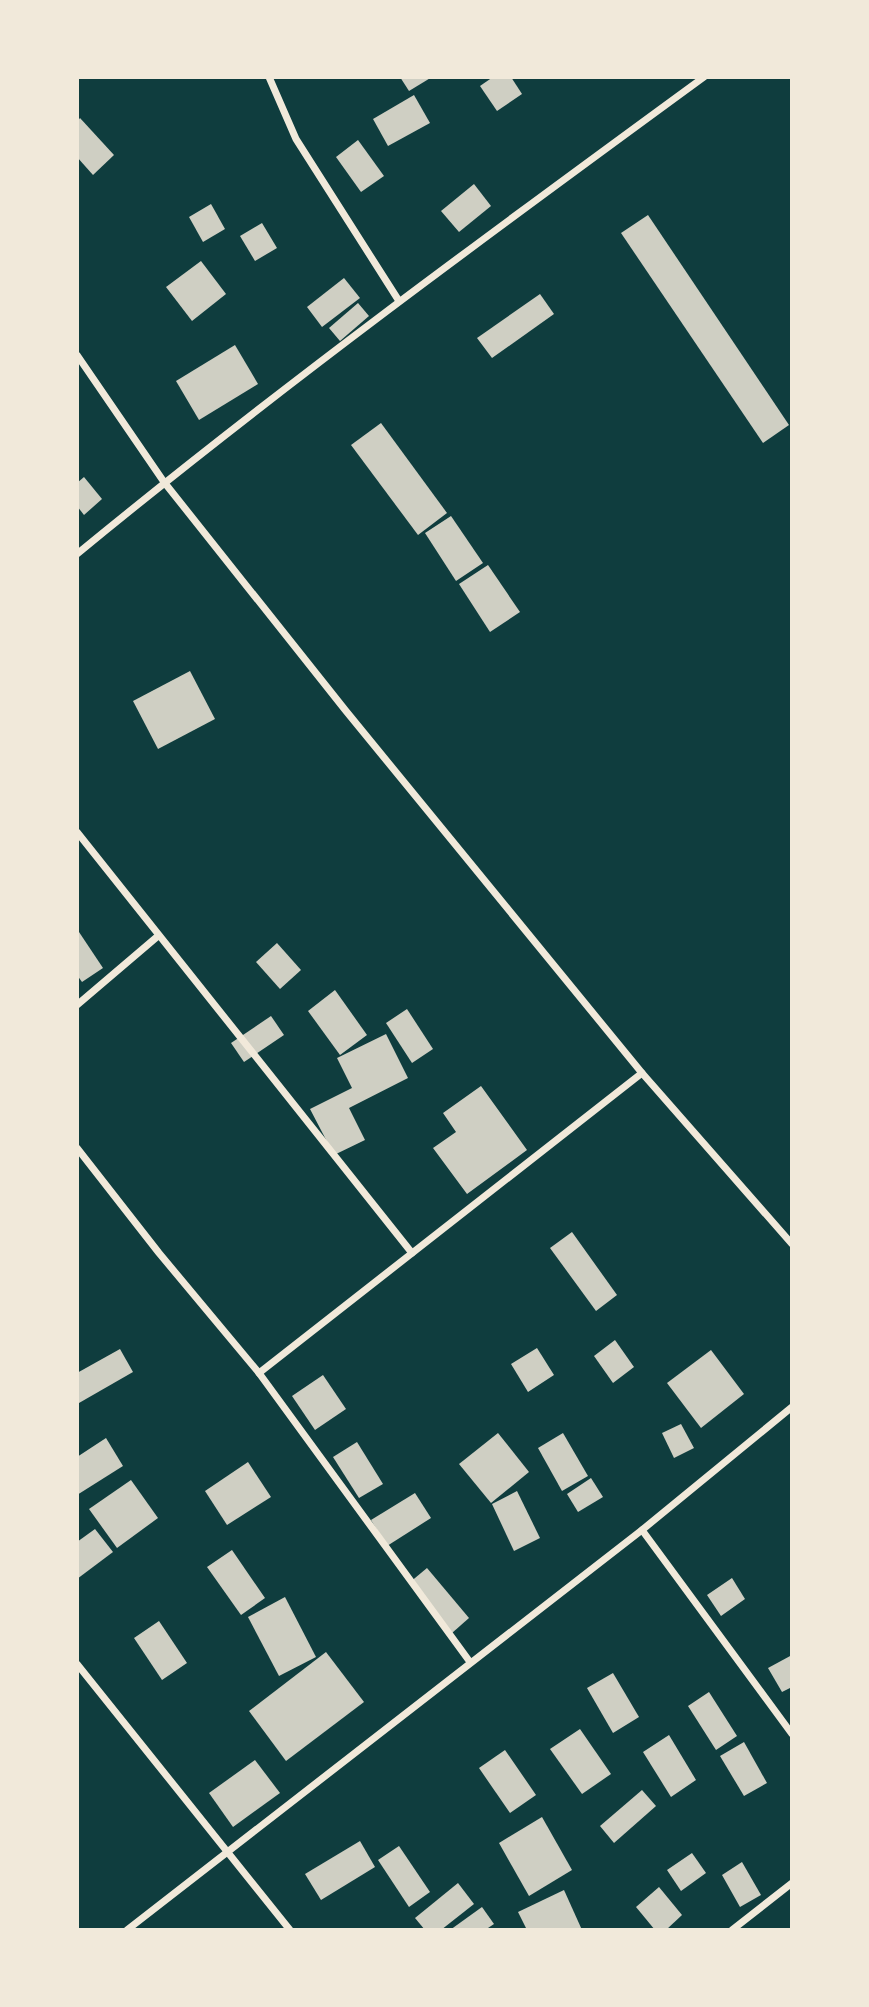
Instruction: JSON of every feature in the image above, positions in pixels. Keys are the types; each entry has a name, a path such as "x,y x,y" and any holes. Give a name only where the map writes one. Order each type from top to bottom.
{"street":[{"path":"269,77 296,139 398,301"},
{"path":"77,554 164,482 398,301 704,77"},
{"path":"77,355 164,482 346,711 642,1073 792,1244"},
{"path":"77,832 412,1253"},
{"path":"77,1005 158,936"},
{"path":"259,1373 642,1073"},
{"path":"77,1148 159,1253 259,1373 470,1662"},
{"path":"127,1930 642,1530 792,1408"},
{"path":"642,1530 792,1734"},
{"path":"77,1664 290,1930"},
{"path":"732,1930 792,1883"}],"building":[{"path":"400,77 432,77 409,91"},
{"path":"493,77 511,77 522,94 497,111 480,86"},
{"path":"414,95 430,123 388,146 373,119"},
{"path":"80,118 114,155 93,175 77,157 77,122"},
{"path":"358,140 384,176 361,192 336,157"},
{"path":"474,184 491,206 459,232 441,211"},
{"path":"211,204 225,229 203,242 189,217"},
{"path":"648,215 789,425 763,443 621,233"},
{"path":"262,223 277,248 255,261 240,236"},
{"path":"201,261 226,294 192,321 166,287"},
{"path":"344,278 360,298 322,327 307,307"},
{"path":"540,294 554,314 492,358 477,338"},
{"path":"358,303 369,316 340,341 329,328"},
{"path":"235,345 258,384 199,420 176,381"},
{"path":"381,423 447,513 418,535 351,445"},
{"path":"84,477 102,499 84,515 77,506 77,483"},
{"path":"451,516 483,563 456,581 425,533"},
{"path":"488,565 520,612 490,632 459,584"},
{"path":"190,671 215,719 158,749 133,701"},
{"path":"77,929 103,968 82,982 77,975"},
{"path":"277,943 301,970 280,989 256,962"},
{"path":"335,990 367,1035 340,1055 308,1011"},
{"path":"407,1009 433,1049 412,1063 386,1023"},
{"path":"271,1016 284,1035 244,1062 231,1043"},
{"path":"386,1034 408,1078 349,1108 365,1140 334,1155 310,1109 352,1088 337,1058"},
{"path":"481,1086 527,1150 467,1194 433,1148 456,1132 443,1113"},
{"path":"572,1232 617,1295 596,1311 550,1248"},
{"path":"615,1340 634,1367 613,1383 594,1356"},
{"path":"537,1348 554,1375 528,1392 511,1364"},
{"path":"120,1349 133,1372 79,1403 77,1373"},
{"path":"711,1350 744,1394 701,1428 667,1383"},
{"path":"323,1375 346,1409 315,1430 292,1396"},
{"path":"681,1424 694,1448 674,1458 662,1433"},
{"path":"498,1433 529,1472 491,1503 459,1464"},
{"path":"563,1433 588,1476 562,1491 538,1448"},
{"path":"106,1438 123,1466 77,1495 77,1457"},
{"path":"357,1442 383,1484 359,1498 333,1457"},
{"path":"248,1462 271,1497 227,1525 205,1491"},
{"path":"591,1478 603,1497 578,1512 567,1494"},
{"path":"131,1480 158,1518 117,1548 89,1509"},
{"path":"517,1491 540,1538 514,1551 492,1504"},
{"path":"415,1493 431,1518 387,1546 371,1520"},
{"path":"95,1529 113,1552 77,1579 77,1542"},
{"path":"232,1550 265,1598 241,1615 207,1567"},
{"path":"427,1568 469,1618 452,1633 409,1583"},
{"path":"732,1578 745,1599 721,1616 707,1595"},
{"path":"285,1597 316,1657 279,1676 248,1617"},
{"path":"159,1621 187,1663 162,1680 134,1638"},
{"path":"326,1652 364,1702 286,1761 249,1711"},
{"path":"792,1655 792,1687 782,1692 768,1668"},
{"path":"613,1673 639,1717 613,1733 587,1688"},
{"path":"709,1692 737,1736 716,1750 688,1706"},
{"path":"580,1729 611,1774 582,1794 550,1749"},
{"path":"669,1735 696,1780 671,1797 643,1752"},
{"path":"744,1742 767,1783 744,1796 720,1756"},
{"path":"505,1750 536,1795 510,1813 479,1768"},
{"path":"255,1760 280,1793 233,1827 209,1793"},
{"path":"642,1790 656,1806 614,1843 600,1826"},
{"path":"542,1817 572,1870 529,1896 499,1843"},
{"path":"360,1841 375,1867 321,1900 305,1874"},
{"path":"399,1846 430,1892 409,1907 378,1860"},
{"path":"692,1853 706,1873 681,1891 667,1870"},
{"path":"742,1862 761,1895 740,1907 722,1875"},
{"path":"458,1883 474,1904 441,1930 425,1930 415,1918"},
{"path":"659,1887 682,1915 666,1930 655,1930 636,1907"},
{"path":"564,1890 582,1930 527,1930 518,1912"},
{"path":"482,1907 494,1924 485,1930 450,1930"}]}
